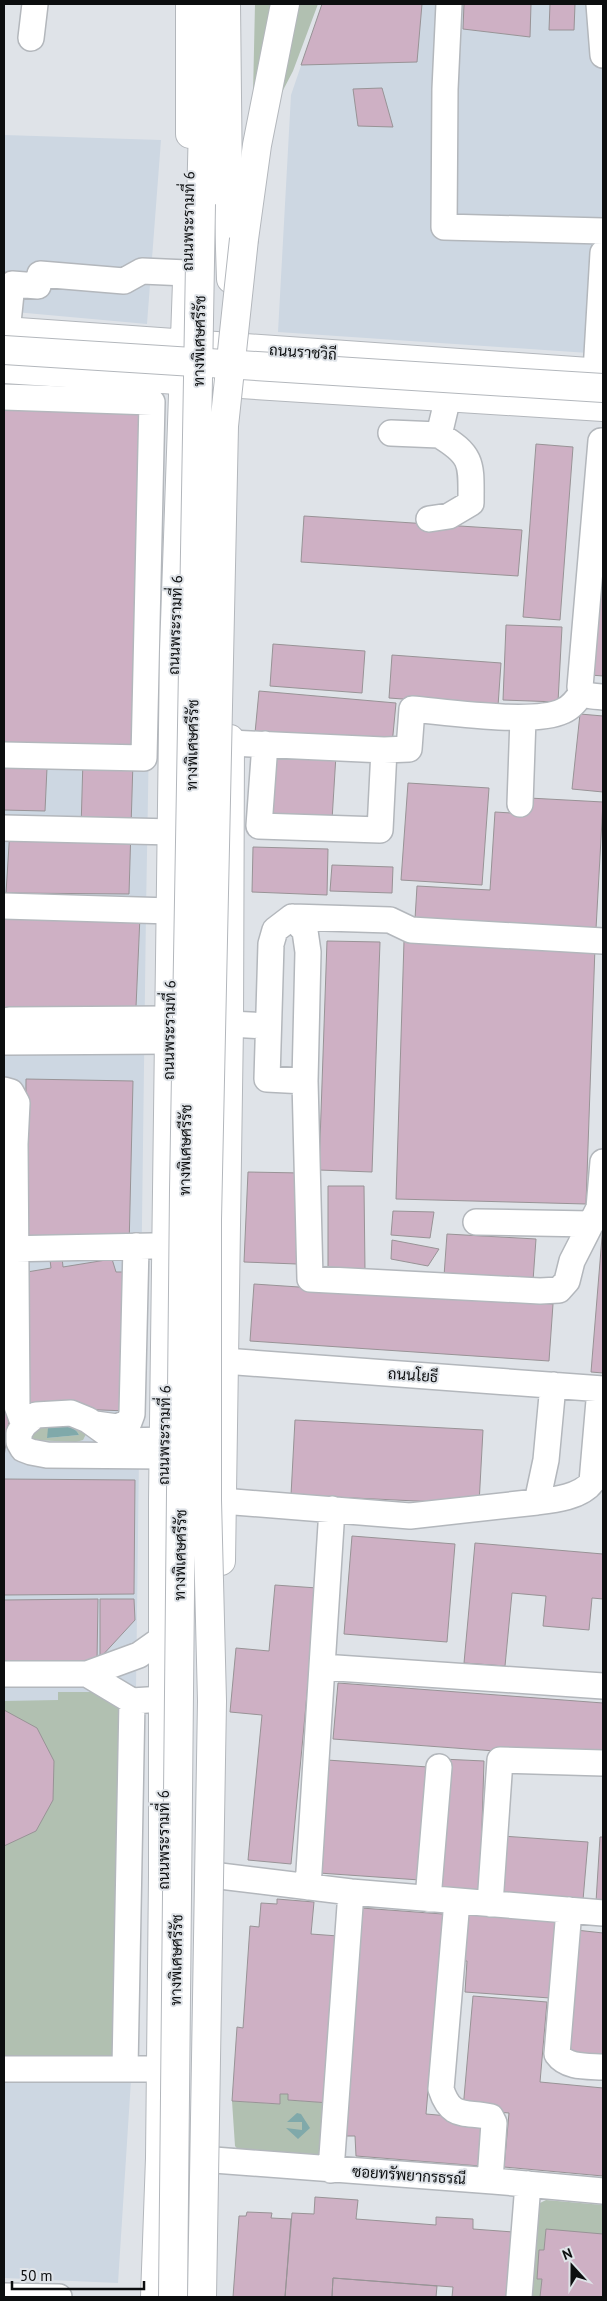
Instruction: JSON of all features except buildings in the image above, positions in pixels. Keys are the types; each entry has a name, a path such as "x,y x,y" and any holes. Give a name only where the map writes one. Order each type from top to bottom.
{"main road":[{"name":"ถนนพระรามที่ 6","path":"155,2297 161,2069 164,1448 173,740 177,552 187,273 190,4"},
{"name":"ทางพิเศษศรีรัช","path":"173,2297 184,1170 206,4"},
{"path":"212,2297 220,1876 222,1501 230,923 232,384 234,347 228,188 226,4"},
{"name":"ทางพิเศษศรีรัช","path":"202,2297 212,1701 207,1490 207,1220 224,426 244,239 257,145 285,10"},
{"path":"5,338 601,378"},
{"name":"ถนนราชวิถี","path":"5,338 106,338 184,343 514,367 601,378"},
{"path":"106,338 114,351 117,362 113,371 106,376"},
{"path":"514,367 514,401"},
{"path":"4,369 603,407"},
{"path":"173,804 230,625"},
{"path":"171,916 230,923"},
{"path":"163,1875 220,1876"}],"street":[{"path":"32,38 34,4"},
{"path":"449,4 445,89 444,227 603,231"},
{"path":"598,4 603,54"},
{"path":"601,378 603,252"},
{"path":"5,338 7,296 12,284 38,286 40,274 124,281 142,271 187,273"},
{"path":"4,397 152,402 144,758 4,755"},
{"path":"439,435 448,397"},
{"path":"391,433 439,435 458,446 469,460 471,503 449,516 429,519"},
{"path":"593,695 580,687 596,579 601,441"},
{"path":"148,581 177,552"},
{"path":"230,743 384,750 409,749 412,709 523,718 561,712 593,695"},
{"path":"146,703 173,740"},
{"path":"520,804 523,718"},
{"path":"265,744 259,826 380,830 384,750"},
{"path":"4,828 172,832"},
{"path":"4,906 171,916"},
{"path":"305,1081 266,1079 274,930 292,917 369,918 390,920 411,930 603,941"},
{"path":"292,917 305,931 308,952 305,1081 310,1279 540,1291 559,1290 567,1280 572,1261 599,1208 603,1162"},
{"path":"9,1020 169,1030 6,1042 9,1020"},
{"path":"229,1024 268,1026"},
{"path":"4,1090 11,1092 17,1103 10,1249 17,1406 24,1425"},
{"path":"476,1222 591,1224"},
{"path":"95,1426 117,1427 129,1422 132,1414 136,1246"},
{"path":"10,1249 167,1246"},
{"name":"ถนนโยธี","path":"224,1361 602,1389"},
{"path":"537,1502 546,1460 553,1386"},
{"path":"222,1501 332,1508 410,1516 537,1502 574,1494 588,1488 592,1482 602,1389"},
{"path":"53,1413 71,1414 113,1438 164,1448 95,1455 47,1455 23,1449 19,1442 19,1433 24,1425 36,1415 53,1413"},
{"path":"95,1426 102,1438 100,1447 95,1455"},
{"path":"308,1887 332,1508"},
{"path":"4,1674 87,1674 139,1654 163,1638"},
{"path":"322,1667 603,1686"},
{"path":"87,1674 132,1701 163,1699"},
{"path":"125,2068 132,1701"},
{"path":"490,1904 500,1760 603,1763"},
{"path":"428,1899 439,1768"},
{"path":"220,1876 351,1892 603,1913"},
{"path":"331,2170 351,1892"},
{"path":"457,1901 441,2089 445,2102 451,2110 457,2113 491,2117 494,2123 490,2180"},
{"path":"569,1910 557,2054 562,2061 571,2064 603,2067"},
{"path":"4,2069 161,2069"},
{"name":"ซอยทรัพยากรธรณี","path":"214,2160 331,2170 490,2180 603,2191"},
{"path":"519,2297 528,2184"},
{"path":"4,2296 59,2297"}],"shaded area":[{"path":"322,4 603,4 603,354 278,332 291,95"},
{"path":"4,135 161,140 147,324 4,311"},
{"path":"4,383 155,393 146,911 131,2080 118,2283 4,2278"}],"green space":[{"path":"255,4 318,4 293,71 280,96 253,94"},
{"path":"47,1421 82,1427 86,1434 83,1440 76,1442 34,1440 29,1434","holes":["58,1426 73,1428 79,1435 47,1438 49,1431"]},
{"path":"58,1692 136,1692 131,2062 4,2062 4,1701 58,1700"},
{"path":"280,2094 288,2094 288,2100 330,2103 319,2157 240,2152 235,2146 232,2101 279,2104"},
{"path":"546,2200 603,2205 603,2297 526,2297 538,2204"}],"water":[{"path":"58,1426 73,1428 79,1435 47,1438 48,1428"},
{"path":"297,2113 301,2114 310,2128 298,2139 286,2128 302,2130 302,2122 287,2122"}]}
